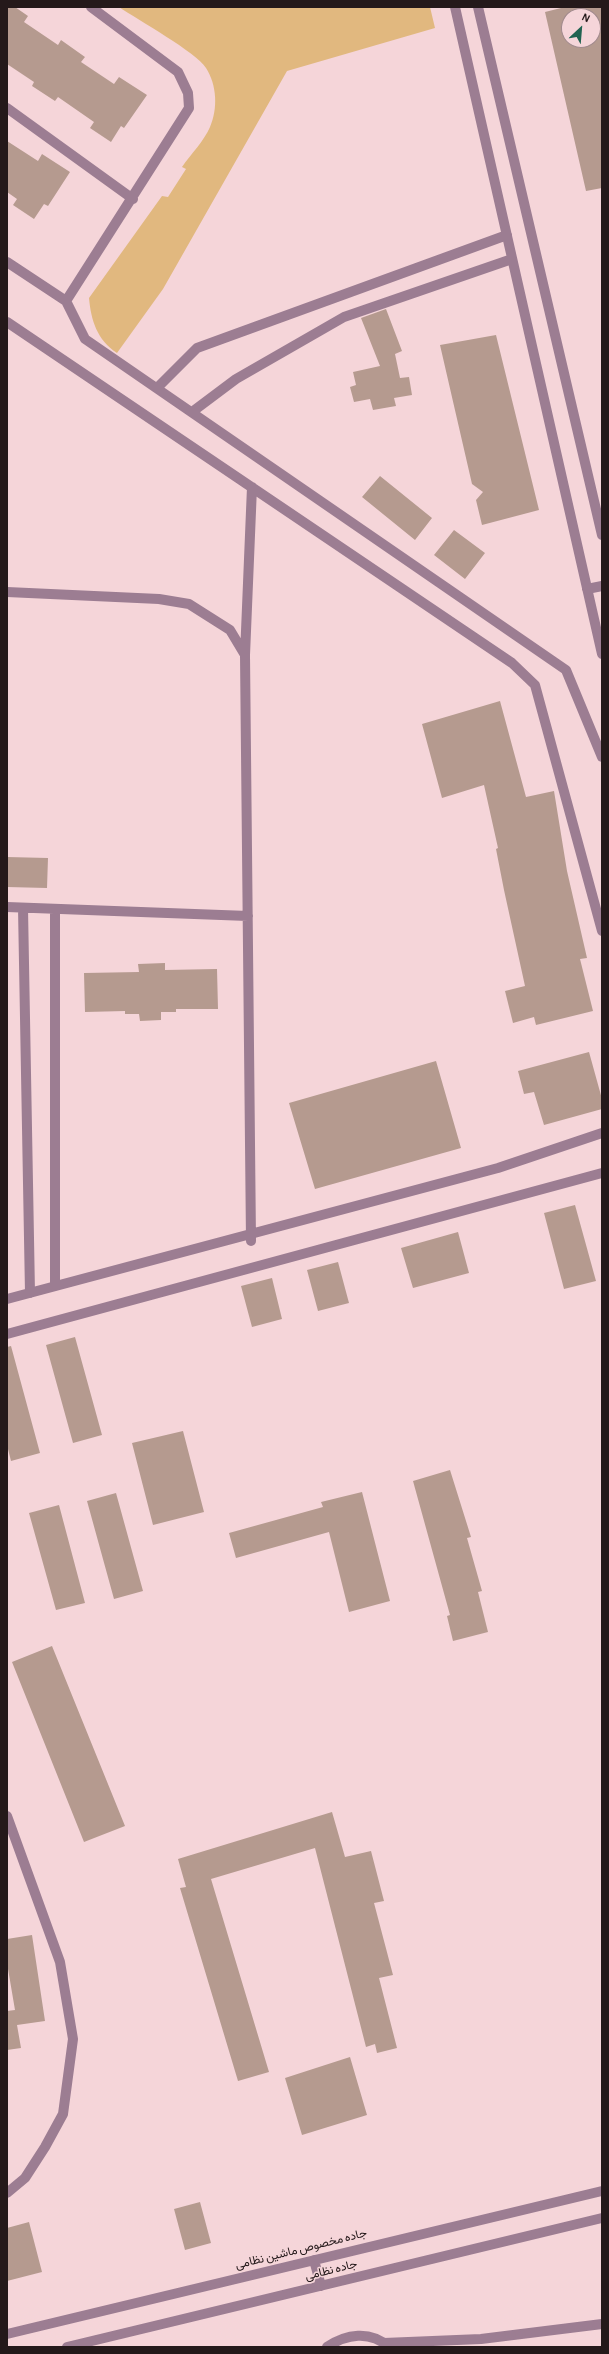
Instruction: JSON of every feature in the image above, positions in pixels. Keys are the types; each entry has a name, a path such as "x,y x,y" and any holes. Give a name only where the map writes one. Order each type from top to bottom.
{"street":[{"path":"66,301 189,108 188,93 178,72 91,7"},
{"path":"455,7 602,654"},
{"path":"478,7 602,535"},
{"path":"7,108 132,198"},
{"path":"157,388 198,348 507,235"},
{"path":"192,412 236,379 344,317 512,258"},
{"path":"7,262 66,301 85,339 566,670 602,756"},
{"path":"7,322 512,663 535,685 602,931"},
{"path":"251,1237 245,655 252,487"},
{"path":"587,589 602,586"},
{"path":"7,592 159,599 188,604 230,630 245,655"},
{"path":"7,907 248,916"},
{"path":"23,908 30,1293"},
{"path":"55,909 55,1286"},
{"path":"7,1299 251,1237 498,1168 602,1133"},
{"path":"7,1334 602,1173"},
{"path":"7,1816 60,1962 73,2039 63,2114 45,2147 25,2178 7,2193"},
{"name":"جاده مخصوص ماشین نظامی","path":"7,2334 602,2190"},
{"name":"جاده نظامی","path":"67,2347 602,2218"},
{"path":"314,2260 321,2286"},
{"path":"327,2347 340,2338 355,2335 370,2337 386,2345 481,2339 602,2324"},
{"path":"452,2347 481,2339"}],"shaded area":[{"path":"119,7 430,7 435,28 287,71 163,289 117,353 104,342 96,329 91,314 89,298 162,196 168,197 186,169 182,167 201,142 210,127 213,120 215,105 214,89 210,75 200,61 179,45"}],"building":[{"path":"7,7 15,7 28,16 24,22 58,45 61,40 85,57 81,62 114,84 119,77 147,95 124,128 121,126 111,142 90,128 94,122 58,97 55,101 32,86 34,82 7,64"},
{"path":"565,7 602,7 602,188 586,191 545,12 561,8"},
{"path":"7,141 38,161 42,154 70,172 48,206 44,204 34,219 13,205 17,199 7,192"},
{"path":"386,309 402,351 395,354 400,378 409,377 412,395 394,398 396,406 373,410 370,399 354,402 350,387 356,385 353,372 380,366 361,318"},
{"path":"496,335 539,510 482,525 476,500 483,492 472,484 440,345"},
{"path":"380,476 432,518 415,540 362,497"},
{"path":"454,530 485,553 465,579 434,555"},
{"path":"500,701 526,797 554,791 567,871 587,958 580,959 593,1011 536,1025 534,1017 513,1023 505,991 525,986 504,890 496,849 498,848 484,785 442,798 422,724"},
{"path":"7,857 48,858 47,888 7,887"},
{"path":"165,963 165,970 217,969 218,1009 176,1009 176,1012 161,1012 161,1020 140,1021 139,1014 125,1014 125,1011 85,1012 84,973 139,972 138,964"},
{"path":"589,1052 602,1099 602,1109 544,1125 534,1092 524,1094 518,1071"},
{"path":"436,1061 461,1148 315,1189 289,1103"},
{"path":"575,1205 596,1281 564,1289 544,1213"},
{"path":"458,1232 469,1273 413,1288 401,1248"},
{"path":"338,1262 349,1303 318,1311 307,1270"},
{"path":"272,1278 282,1319 252,1327 241,1286"},
{"path":"75,1337 102,1435 73,1443 46,1345"},
{"path":"11,1346 40,1453 11,1461 7,1445 7,1347"},
{"path":"183,1431 204,1512 153,1525 132,1443"},
{"path":"450,1470 471,1537 467,1538 482,1591 478,1592 488,1632 453,1641 447,1616 450,1615 413,1481"},
{"path":"362,1492 390,1601 349,1612 329,1532 236,1558 229,1533 323,1507 321,1502"},
{"path":"116,1493 143,1591 114,1599 87,1501"},
{"path":"59,1505 85,1603 56,1610 29,1513"},
{"path":"52,1646 125,1826 84,1842 12,1662"},
{"path":"332,1812 345,1857 371,1851 384,1901 374,1903 393,1975 379,1978 397,2048 377,2053 375,2044 366,2047 315,1848 211,1879 269,2072 238,2081 180,1888 186,1887 178,1859"},
{"path":"32,1935 45,2021 17,2025 21,2048 7,2050 7,2011 15,2010 7,1963 7,1939"},
{"path":"350,2057 367,2115 302,2135 285,2078"},
{"path":"200,2202 211,2243 185,2250 174,2209"},
{"path":"29,2222 42,2272 7,2281 7,2228"}]}
